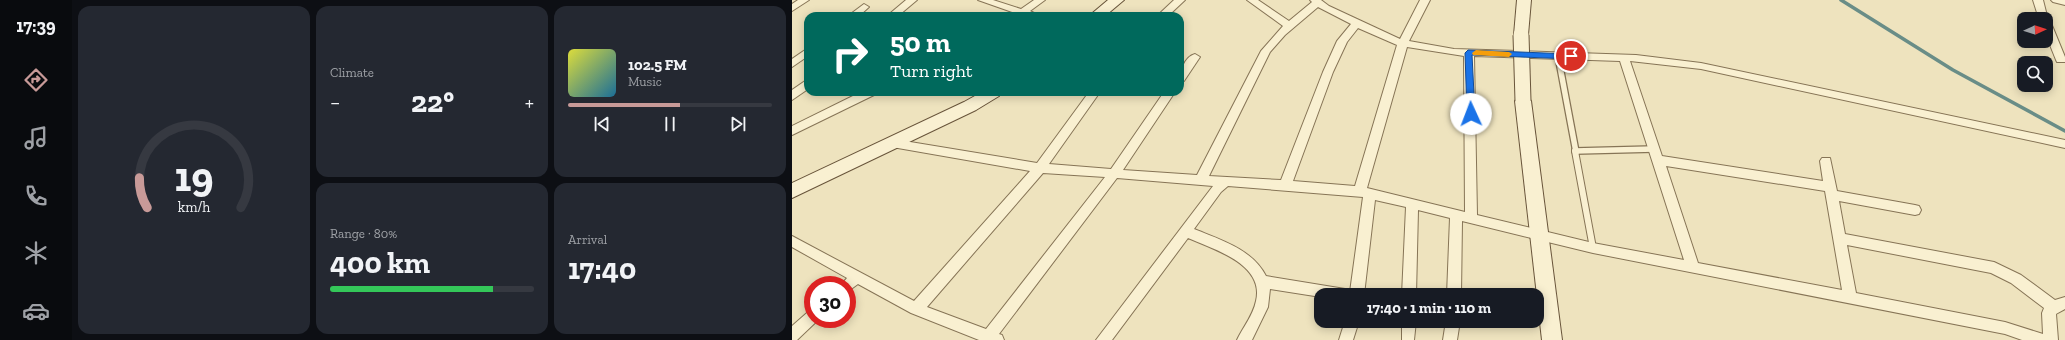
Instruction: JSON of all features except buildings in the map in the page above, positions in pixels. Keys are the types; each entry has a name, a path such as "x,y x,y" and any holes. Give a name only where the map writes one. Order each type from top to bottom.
{"street":[{"path":"792,8 804,0"},
{"path":"897,12 912,0"},
{"path":"983,0 1016,12"},
{"path":"1024,12 1040,0"},
{"path":"1101,12 1117,0"},
{"path":"1166,12 1180,0"},
{"path":"1252,0 1290,26"},
{"path":"1358,288 1365,192 1403,43 1425,0"},
{"path":"1524,0 1521,35 1523,101 1552,340"},
{"path":"2038,0 2042,12"},
{"path":"2056,0 2065,2"},
{"path":"1201,180 1266,51 1281,33 1316,1 1357,23 1403,43 1425,48 1468,53 1624,58 1701,66 1975,126 2065,144"},
{"path":"858,12 864,7"},
{"path":"1285,185 1328,72 1342,41 1357,23"},
{"path":"2053,40 2061,60"},
{"path":"1468,53 1471,130 1471,218"},
{"path":"792,64 804,54"},
{"path":"1184,72 1195,57"},
{"path":"1624,58 1693,267"},
{"path":"792,96 804,86"},
{"path":"792,131 862,96"},
{"path":"792,191 970,106 987,96"},
{"path":"916,309 1040,168 1092,96"},
{"path":"856,283 990,339 1114,174 1167,96"},
{"path":"892,143 1040,168 1224,182 1236,181 1365,192 1593,248 2005,328 2042,340"},
{"path":"1655,155 1832,191 1915,210"},
{"path":"1826,161 1850,298"},
{"path":"1103,340 1217,189 1224,182"},
{"path":"1409,288 1412,203"},
{"path":"1454,288 1456,214"},
{"path":"1185,231 1242,258 1258,271 1264,282 1264,297 1260,311 1244,340"},
{"path":"1840,238 1970,262 1994,268 2016,279 2059,305 2049,313 2051,340"},
{"path":"792,241 844,276"},
{"path":"1264,282 1314,290"},
{"path":"792,335 804,324"},
{"path":"1346,340 1350,328"},
{"path":"1408,337 1409,328"},
{"path":"1450,340 1452,328"}],"lane":[{"path":"1558,56 1593,248"},
{"path":"1575,151 1655,155"}],"waterway":[{"path":"1841,0 1953,70 2065,131"}],"slow traffic":[{"path":"1476,53 1509,54"}],"route":[{"path":"1471,114 1468,53 1571,56"}]}
